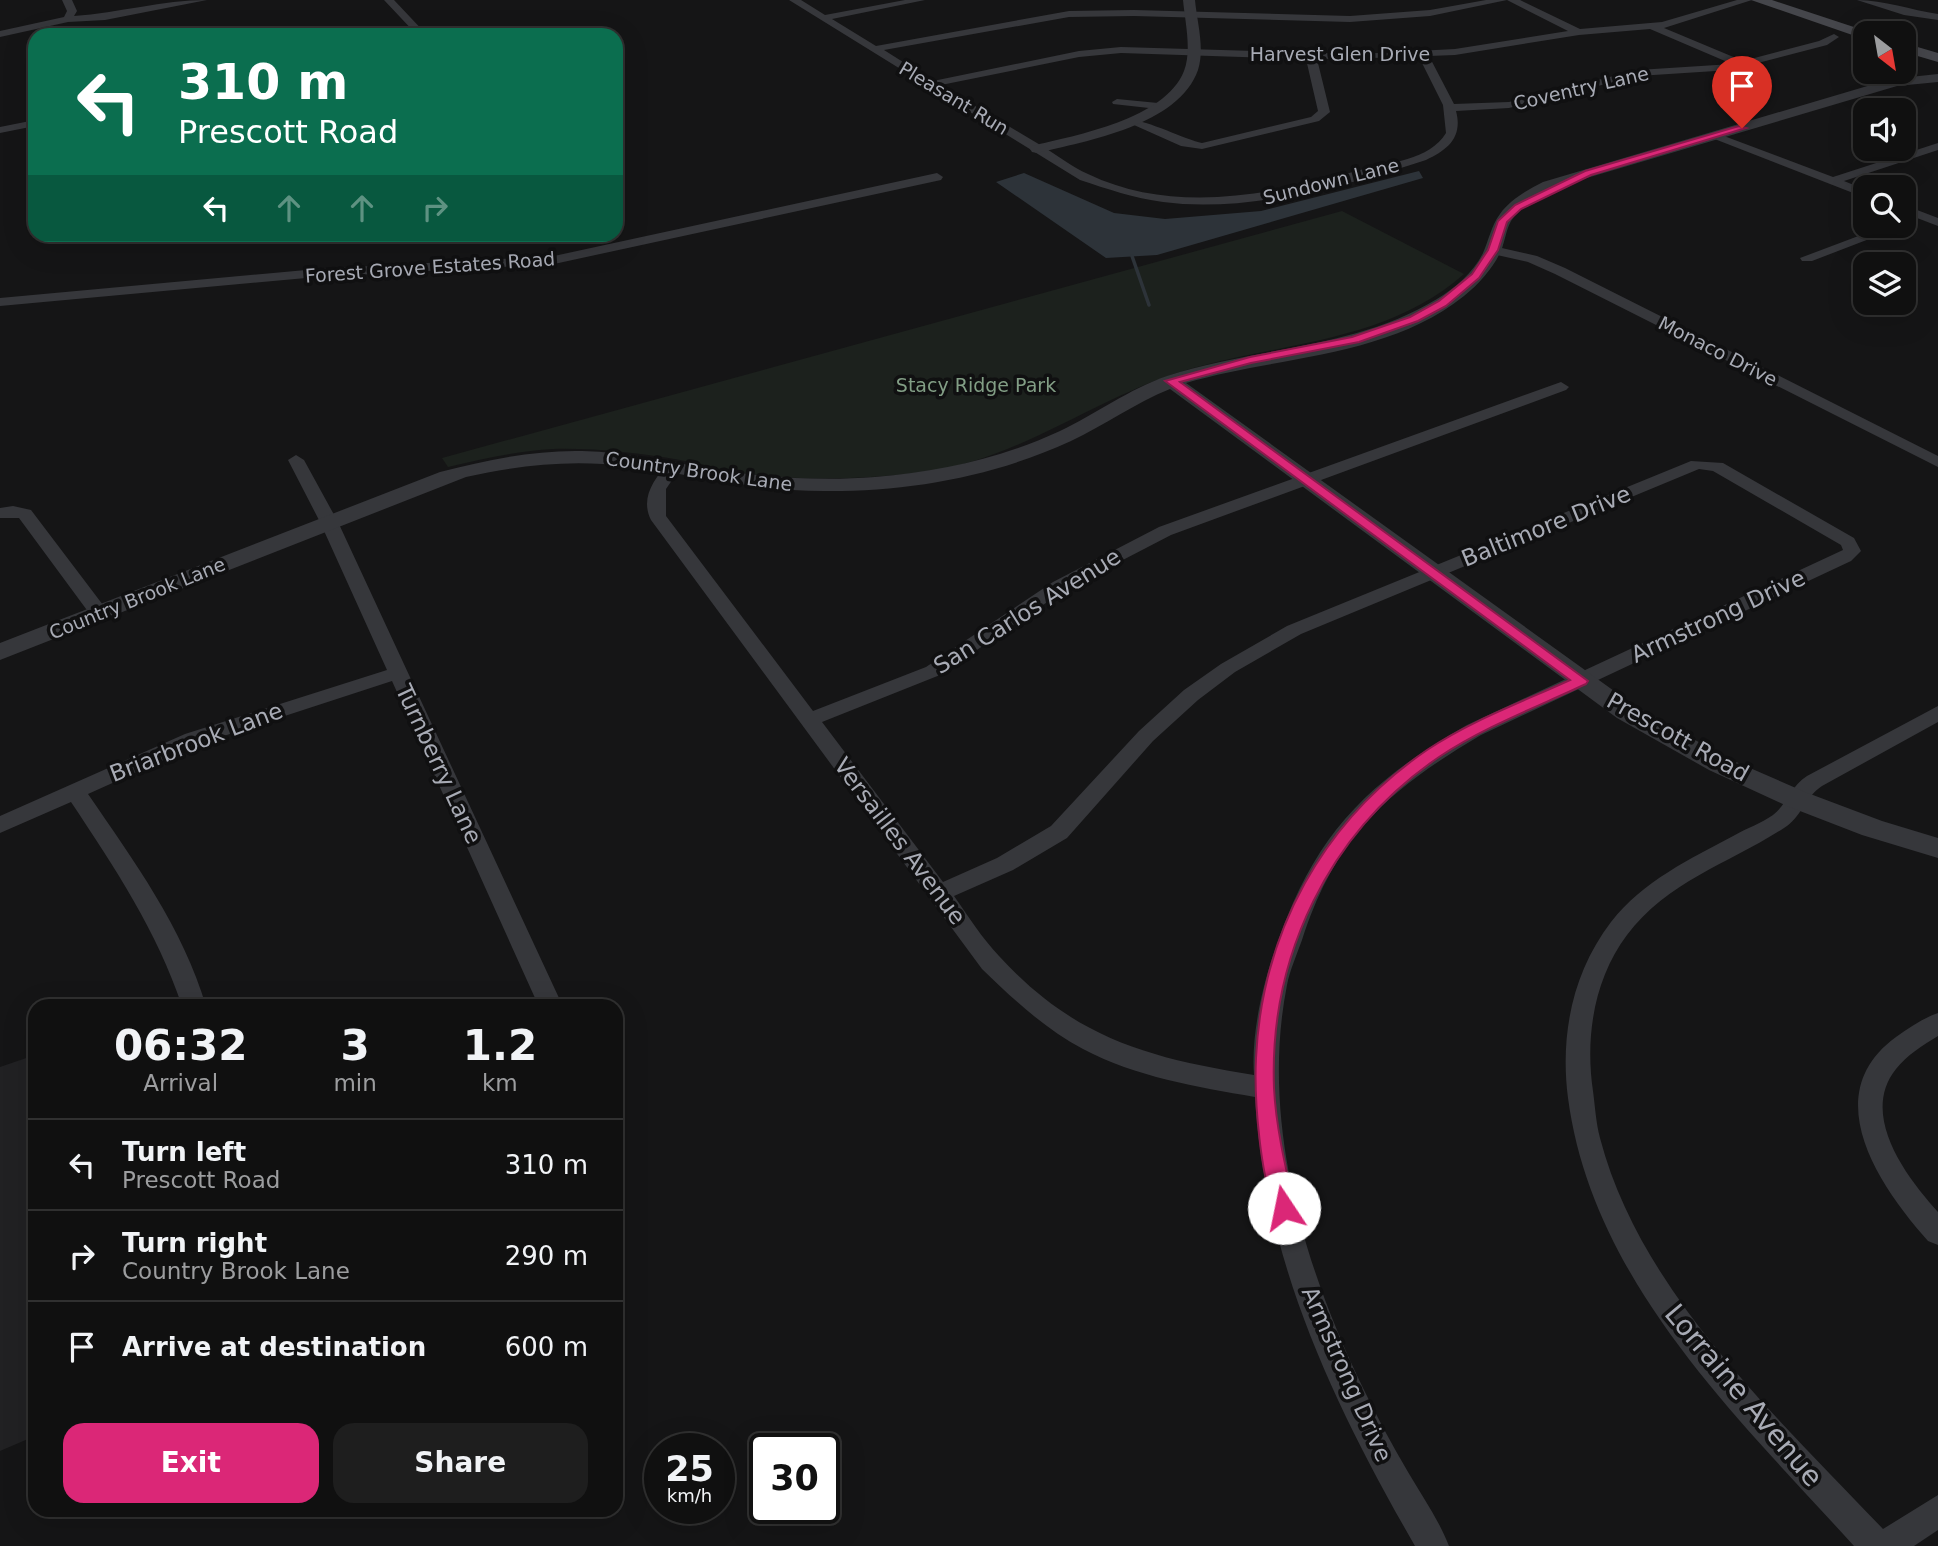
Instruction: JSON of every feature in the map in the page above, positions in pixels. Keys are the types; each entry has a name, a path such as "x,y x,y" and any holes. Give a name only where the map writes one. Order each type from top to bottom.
{"main road":[{"path":"1758,0 1853,27"},
{"path":"1784,0 1853,25"},
{"path":"1916,42 1938,48"},
{"path":"1916,51 1938,58"}],"street":[{"path":"67,0 72,11 68,19"},
{"path":"0,34 68,19 105,17 202,0"},
{"path":"388,0 415,28"},
{"name":"Pleasant Run","path":"794,0 1084,177 1116,190"},
{"path":"823,18 920,0"},
{"path":"1037,149 1092,135 1131,121 1158,106 1183,86 1192,68 1189,0"},
{"path":"874,49 1038,18 1086,13 1387,18 1502,0"},
{"path":"1512,0 1579,32"},
{"name":"Harvest Glen Drive","path":"932,84 1097,51 1311,56 1423,55 1484,49 1579,32 1652,26 1683,20 1747,0"},
{"path":"1861,0 1904,12 1938,17"},
{"path":"1076,5 1086,13"},
{"path":"1652,26 1687,43 1744,64"},
{"name":"Coventry Lane","path":"1449,107 1487,108 1522,103 1646,71 1744,64 1824,43 1834,37"},
{"name":"Sundown Lane","path":"1116,190 1182,201 1221,202 1291,193 1432,152 1444,144 1453,131 1449,107 1432,66 1423,55"},
{"path":"1131,121 1196,146 1214,144 1320,117 1324,112 1311,56"},
{"name":"Country Brook Lane","path":"0,652 447,477 500,463 581,456 673,467 738,479 809,485 882,482 986,466 1042,446 1171,381 1250,360 1355,340 1428,312 1459,292 1476,276 1493,250 1503,221 1518,207 1557,189 1570,179 1896,82 1933,80"},
{"path":"1117,102 1158,106"},
{"path":"0,130 28,124"},
{"path":"1716,136 1853,189"},
{"path":"1832,181 1938,146"},
{"name":"Forest Grove Estates Road","path":"0,302 317,273 554,260 937,177"},
{"path":"1916,213 1938,222"},
{"path":"1916,219 1923,216"},
{"path":"1807,258 1863,238"},
{"name":"Monaco Drive","path":"1493,250 1532,259 1560,271 1938,462"},
{"name":"Prescott Road","path":"1171,381 1626,712 1681,745 1796,799 1872,828 1938,848"},
{"name":"San Carlos Avenue","path":"809,720 933,671 1048,593 1129,548 1202,516 1560,387"},
{"name":"Turnberry Lane","path":"296,460 329,522 547,999"},
{"name":"Baltimore Drive","path":"939,893 1005,864 1059,832 1146,736 1191,695 1228,668 1294,630 1701,463 1717,466 1733,475 1843,538 1852,549"},
{"name":"Versailles Avenue","path":"673,467 656,488 654,502 657,516 990,962 1056,1020 1094,1043 1182,1074 1265,1088"},
{"path":"7,512 25,514 99,613"},
{"name":"Armstrong Drive","path":"1433,1546 1362,1418 1311,1298 1284,1208 1272,1146 1265,1088 1267,1030 1276,976 1291,928 1311,884 1336,845 1365,810 1398,779 1434,753 1474,730 1845,557 1852,549"},
{"name":"Briarbrook Lane","path":"0,825 192,738 397,673"},
{"name":"Lorraine Avenue","path":"1876,1546 1699,1349 1658,1293 1626,1238 1602,1186 1586,1136 1578,1089 1577,1046 1582,1007 1594,971 1610,940 1633,912 1659,889 1783,818 1804,788 1938,713"},
{"path":"75,792 176,953 192,999"},
{"path":"1938,1023 1905,1045 1884,1065 1872,1092 1872,1125 1884,1162 1909,1200 1938,1232"},
{"path":"1886,1546 1938,1511"}],"shaded area":[{"path":"1419,171 1423,178 1157,255 1106,258 996,182 1024,173 1114,213 1165,219 1261,211"},
{"path":"28,1057 28,1439 0,1451 0,1067"}],"green space":[{"name":"Stacy Ridge Park","path":"1342,211 1464,274 1435,296 1373,325 1165,377 1030,439 961,465 900,475 804,478 732,472 680,460 601,450 540,450 448,467 442,458"}],"waterway":[{"path":"1132,256 1149,305"}],"route":[{"path":"1284,1208 1272,1146 1265,1088 1267,1030 1276,976 1291,928 1311,884 1336,845 1365,810 1398,779 1434,753 1474,730 1581,681 1171,381 1250,360 1355,340 1414,319 1443,304 1476,276 1493,250 1503,221 1518,207 1557,189 1570,179 1742,128"}]}
